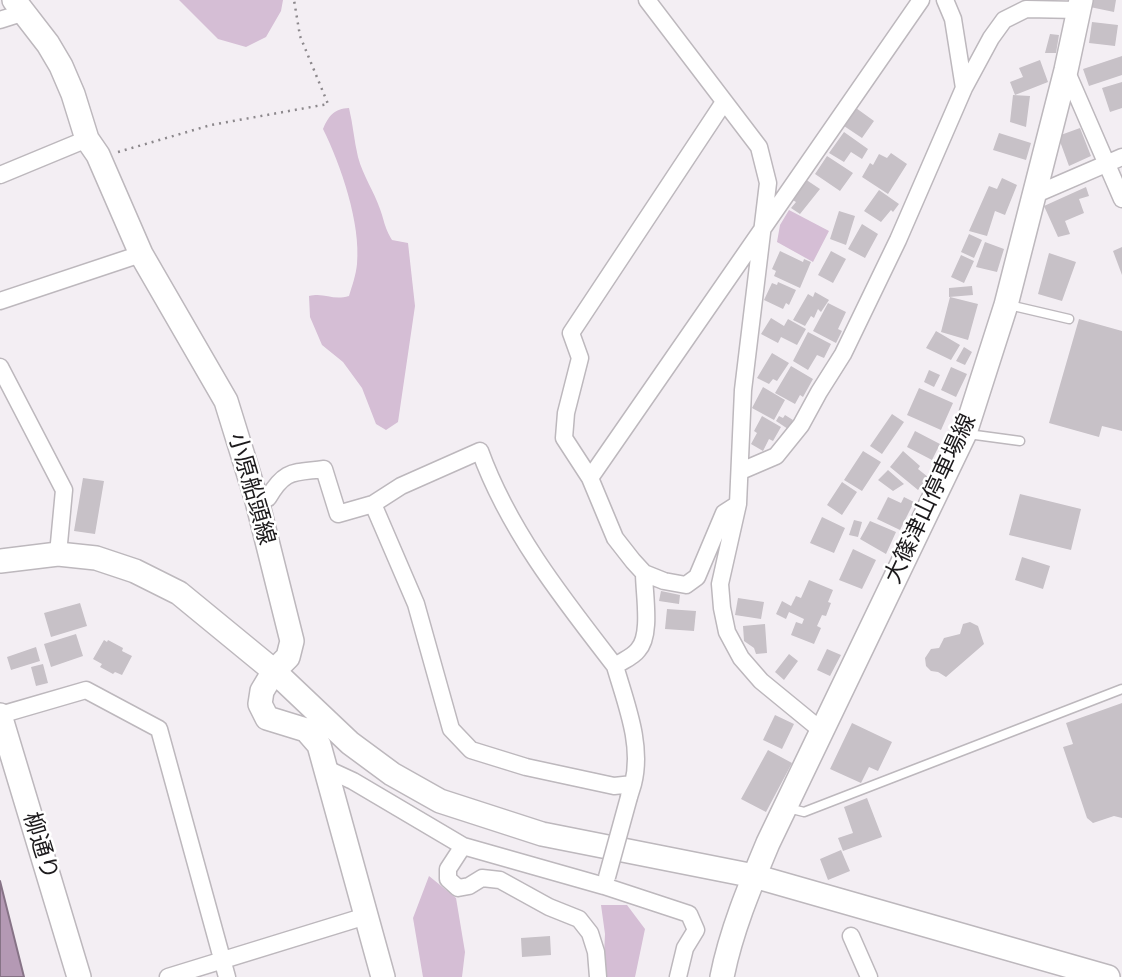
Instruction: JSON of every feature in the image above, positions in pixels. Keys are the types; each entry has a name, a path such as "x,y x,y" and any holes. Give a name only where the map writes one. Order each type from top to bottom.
{"main road":[{"name":"大篠津山停車場線","path":"722,977 725,958 754,876 965,433 1006,305 1080,5"},
{"name":"小原船頭線","path":"18,6 48,44 61,66 92,147 141,254 226,401 257,501 292,641 289,657 274,671 262,691 260,704 267,718 306,730 319,745 383,977"},
{"path":"0,561 58,554 96,558 135,571 179,593 274,671 350,743 392,774 440,801 542,834 754,876 1108,977"},
{"name":"柳通り","path":"0,715 79,977"}],"street":[{"path":"647,0 687,49 759,147 768,183 743,390 738,504 720,584 727,632 741,658 761,681 822,731"},
{"path":"590,478 921,0"},
{"path":"945,0 953,19 964,88"},
{"path":"741,471 776,456 801,425 843,354 898,240 964,88 1004,20 1026,9 1080,5"},
{"path":"0,20 18,6"},
{"path":"1066,70 1115,161 1122,199"},
{"path":"724,102 571,334 580,358 566,413 564,438 590,478 615,538 644,573 664,581 686,585 696,578 723,513 738,504"},
{"path":"0,175 92,147"},
{"path":"1034,195 1115,161"},
{"path":"0,301 141,254"},
{"path":"0,367 64,490 58,554"},
{"path":"257,501 268,498 276,484 288,473 324,469 338,514 373,504 401,485 480,451 490,480 536,558 574,614 615,666 637,756 631,791 606,881"},
{"path":"373,504 416,604 452,729 471,750 526,767 631,791"},
{"path":"615,666 639,650 648,629 644,573"},
{"path":"0,715 86,690 159,729 225,969"},
{"path":"327,769 353,781 463,846 606,881 689,914 696,930 685,948 678,977"},
{"path":"463,846 448,869 448,879 458,888 469,886 482,878 500,880 579,919 590,933 596,952 598,977"},
{"path":"168,977 225,969 366,916"},
{"path":"851,936 869,977"}],"lane":[{"path":"1006,305 1069,319"},
{"path":"965,433 1020,441"},
{"path":"785,807 804,812 1122,689"}],"path":[{"path":"92,147 116,153 211,125 328,104 300,36 294,0"}],"shaded area":[{"path":"179,0 283,0 281,11 266,37 246,47 218,39"},
{"path":"349,108 360,164 378,202 387,231 392,240 408,243 415,306 398,422 386,430 376,424 362,388 343,362 322,345 310,317 309,296 349,296 356,272 357,248 353,213 343,177 323,129 333,114"},
{"path":"789,210 829,231 813,262 777,242 780,225"},
{"path":"429,876 456,898 465,952 462,977 423,977 413,918"},
{"path":"0,881 24,977 0,977"},
{"path":"601,905 627,905 645,929 635,977 603,977 605,934"}],"building":[{"path":"1092,0 1116,0 1114,12 1090,7"},
{"path":"1092,22 1118,25 1115,46 1089,43"},
{"path":"1050,34 1059,35 1056,53 1045,53"},
{"path":"1122,56 1122,75 1089,86 1083,69"},
{"path":"1040,60 1048,82 1015,95 1010,82 1023,77 1019,68"},
{"path":"1122,82 1122,108 1110,112 1102,88"},
{"path":"1013,95 1030,96 1026,127 1010,122"},
{"path":"856,108 874,121 862,138 844,126"},
{"path":"1080,128 1091,156 1069,166 1058,136"},
{"path":"844,132 868,149 862,159 851,152 844,162 829,153"},
{"path":"999,133 1031,143 1026,160 993,150"},
{"path":"891,153 907,164 888,194 862,177 879,154 887,158"},
{"path":"827,156 853,173 840,191 815,174"},
{"path":"1002,178 1017,185 1005,215 995,211 987,236 969,231 989,186 997,189"},
{"path":"805,179 820,189 800,214 791,208 796,202 791,199"},
{"path":"1086,187 1089,196 1079,199 1084,213 1065,221 1070,234 1058,237 1044,206"},
{"path":"879,190 899,204 881,222 864,211"},
{"path":"839,211 855,216 846,245 830,239"},
{"path":"862,224 878,234 865,258 848,249"},
{"path":"969,234 982,240 974,258 961,252"},
{"path":"985,242 1004,249 997,272 976,267"},
{"path":"1122,247 1122,275 1113,251"},
{"path":"780,251 803,262 804,259 811,262 800,288 774,276 776,271 772,269"},
{"path":"831,251 846,259 833,283 818,275"},
{"path":"1049,253 1076,262 1062,301 1038,294"},
{"path":"961,255 974,261 964,283 951,277"},
{"path":"778,282 796,290 789,305 786,303 783,309 764,300 772,283 777,285"},
{"path":"972,286 973,295 949,297 949,288"},
{"path":"815,292 829,300 821,312 818,309 814,318 811,316 805,326 793,320 808,294 813,297"},
{"path":"950,297 978,304 968,340 941,332"},
{"path":"828,303 846,312 838,329 842,331 836,343 813,331"},
{"path":"771,318 784,326 788,319 806,329 797,345 781,337 778,343 761,334"},
{"path":"1079,319 1122,331 1122,431 1102,426 1099,437 1049,423"},
{"path":"936,331 960,345 951,360 926,348"},
{"path":"808,332 831,344 824,358 817,355 808,370 793,361"},
{"path":"964,347 972,352 965,365 956,361"},
{"path":"772,353 789,363 777,381 773,379 769,384 757,378"},
{"path":"791,366 813,379 803,397 800,395 795,404 775,393"},
{"path":"951,367 967,374 956,397 941,390"},
{"path":"929,370 940,375 934,387 924,382"},
{"path":"763,387 785,400 774,420 752,408"},
{"path":"919,388 953,403 941,430 907,415"},
{"path":"892,414 904,422 882,454 870,446"},
{"path":"785,415 793,420 788,429 776,421 779,416 783,418"},
{"path":"762,416 781,427 773,441 769,439 763,451 751,444"},
{"path":"915,431 940,444 932,460 907,447"},
{"path":"863,451 881,462 862,491 844,480"},
{"path":"903,451 928,477 918,490 890,467"},
{"path":"888,470 904,484 893,491 878,480"},
{"path":"83,478 104,481 95,534 74,531"},
{"path":"842,482 857,492 842,515 827,505"},
{"path":"1020,494 1081,509 1071,550 1009,535"},
{"path":"888,497 901,503 904,497 914,502 900,530 877,519"},
{"path":"822,517 845,528 834,553 810,543"},
{"path":"854,520 862,522 858,537 849,535"},
{"path":"870,521 896,532 886,554 860,539"},
{"path":"853,549 876,560 862,589 839,580"},
{"path":"1022,557 1050,566 1043,589 1015,580"},
{"path":"809,580 833,590 826,616 822,615 817,626 821,628 814,644 791,635 796,622 802,624 804,619 789,612 786,619 776,614 782,601 791,606 796,596 801,598"},
{"path":"661,591 680,595 679,604 659,601"},
{"path":"738,598 764,602 761,619 735,615"},
{"path":"80,603 87,626 51,637 44,613"},
{"path":"667,609 696,611 694,631 665,629"},
{"path":"970,622 978,626 984,644 946,677 931,671 926,666 925,658 931,649 939,648 944,638 960,634 963,624"},
{"path":"765,624 767,653 756,654 754,648 744,641 743,626"},
{"path":"76,634 83,656 51,667 44,644"},
{"path":"104,640 123,648 122,651 132,656 122,675 115,672 113,674 100,667 102,664 93,659"},
{"path":"36,647 40,661 11,670 7,657"},
{"path":"827,649 841,655 830,676 817,670"},
{"path":"789,654 798,661 784,680 775,672"},
{"path":"43,664 48,683 36,686 31,667"},
{"path":"1122,703 1122,818 1114,816 1093,823 1087,818 1063,747 1073,744 1066,723"},
{"path":"775,715 794,724 782,749 763,740"},
{"path":"852,723 892,742 878,771 869,767 861,783 830,769"},
{"path":"768,750 792,763 766,812 741,799"},
{"path":"867,798 882,837 843,851 838,838 853,833 844,807"},
{"path":"841,850 850,871 828,880 820,859"},
{"path":"550,936 551,955 522,957 521,938"}]}
